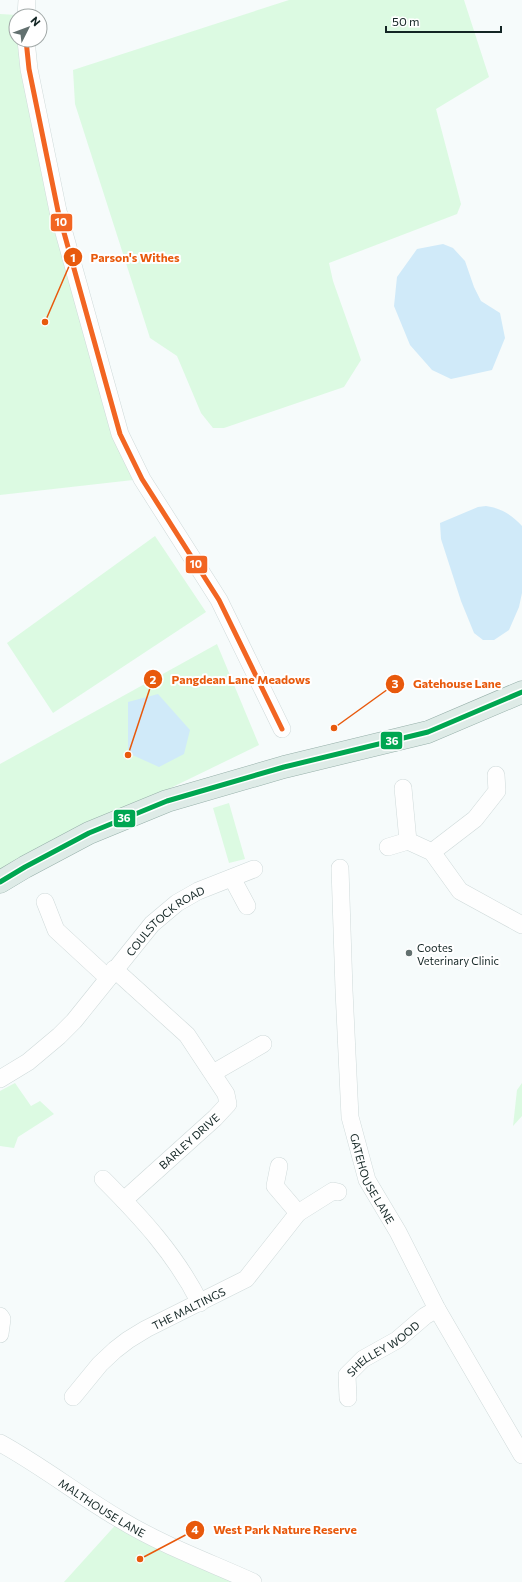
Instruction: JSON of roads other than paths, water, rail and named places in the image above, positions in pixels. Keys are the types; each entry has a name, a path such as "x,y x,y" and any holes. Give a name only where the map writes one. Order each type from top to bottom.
{"main road":[{"path":"0,882 25,867 89,834 167,801 284,767 428,732 518,691"}],"street":[{"path":"27,48 28,69 58,211 120,434 142,479 219,600 282,729"},
{"path":"432,852 475,819 497,791 496,775"},
{"path":"403,788 408,841"},
{"path":"388,846 408,841 432,852 460,891 522,925"},
{"name":"GATEHOUSE LANE","path":"340,868 350,1117 367,1180 398,1232 437,1309 522,1455"},
{"name":"COULSTOCK ROAD","path":"2,1074 28,1062 59,1036 74,1021 152,924 177,903 198,891 254,869"},
{"path":"232,878 247,906"},
{"path":"45,902 56,930 111,974"},
{"name":"BARLEY DRIVE","path":"111,974 187,1035 226,1094 228,1104 215,1118 124,1200"},
{"path":"213,1073 263,1044"},
{"path":"279,1166 275,1186 298,1213"},
{"path":"103,1179 165,1246 188,1279 200,1303"},
{"name":"THE MALTINGS","path":"73,1397 100,1364 115,1350 146,1329 246,1279 298,1213 333,1191 338,1192"},
{"name":"SHELLEY WOOD","path":"348,1398 347,1375 363,1359 397,1340 425,1316 437,1309"},
{"path":"0,1316 2,1319 0,1334"},
{"name":"MALTHOUSE LANE","path":"0,1443 120,1520 148,1535 253,1582"}],"water":[{"path":"443,244 453,248 465,261 474,287 481,301 500,313 505,338 492,370 451,379 432,370 410,345 394,306 397,277 417,249"},
{"path":"486,506 497,508 506,513 522,526 522,593 519,607 509,630 494,640 483,640 474,633 461,601 441,539 440,523 478,507"},
{"path":"158,694 190,730 184,754 159,767 128,753 128,702"}],"place":[{"name":"Parson's Withes","path":"45,322"},
{"name":"Gatehouse Lane","path":"334,728"},
{"name":"Pangdean Lane Meadows","path":"128,755"},
{"name":"Cootes Veterinary Clinic","path":"409,953"},
{"name":"West Park Nature Reserve","path":"140,1559"}]}
